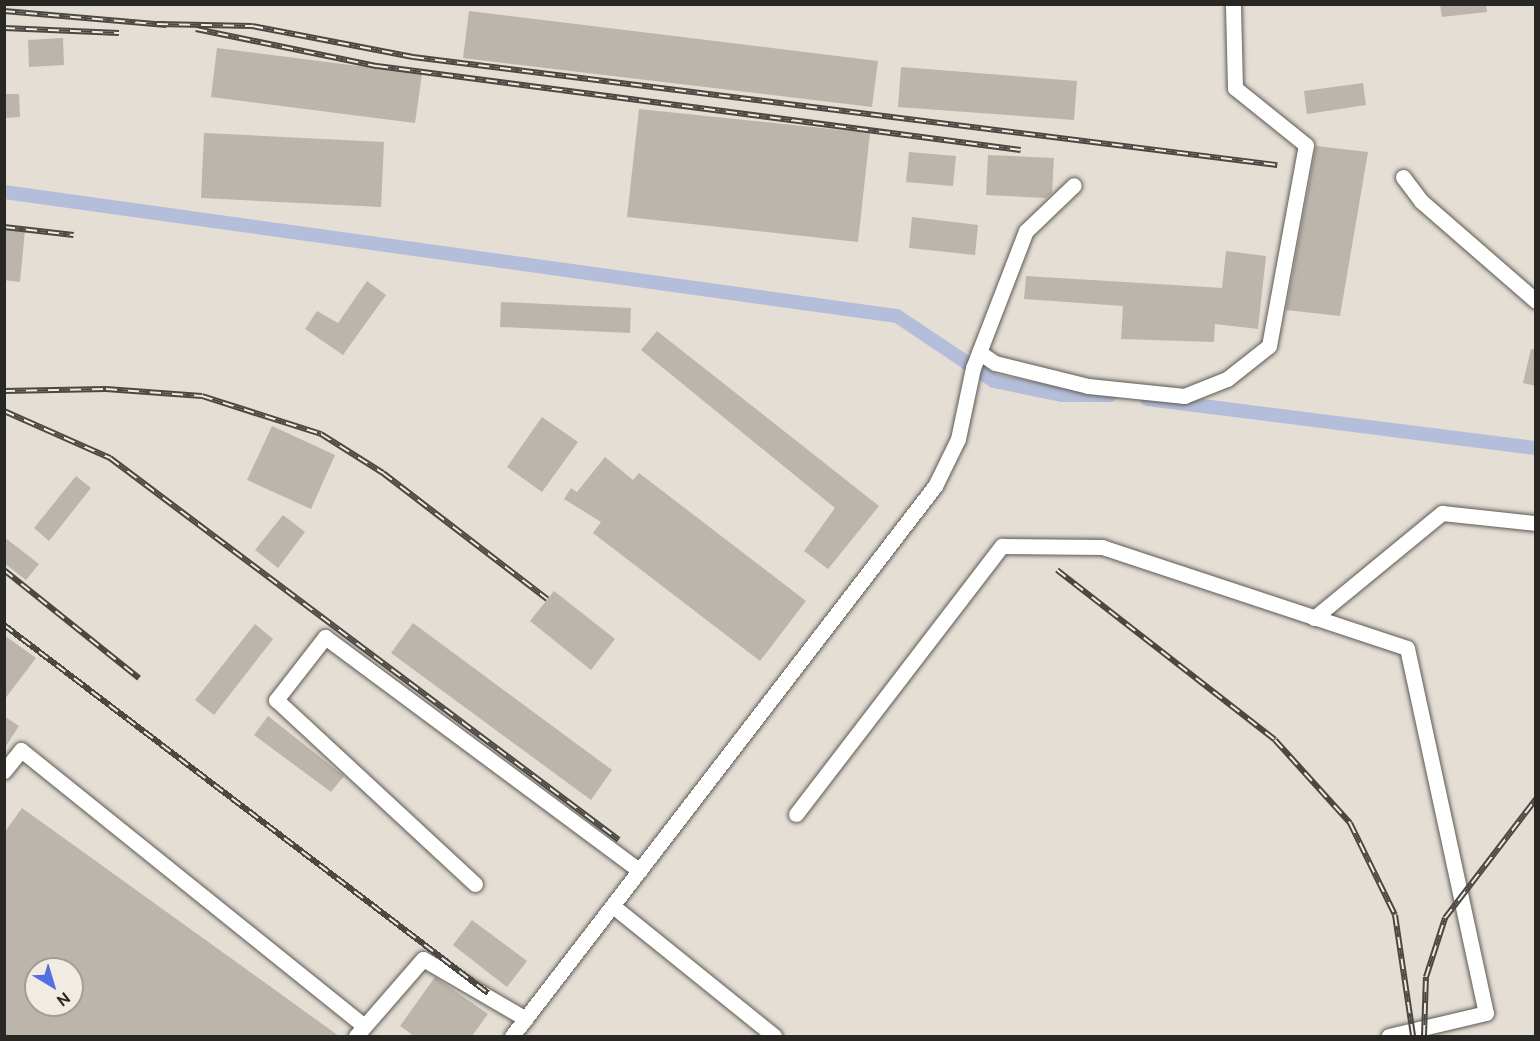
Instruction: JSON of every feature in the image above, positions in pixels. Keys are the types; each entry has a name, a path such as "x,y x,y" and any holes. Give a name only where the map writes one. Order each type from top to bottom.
{"street":[{"path":"978,352 995,363 1088,386 1185,396 1227,379 1269,346 1306,145 1235,88 1233,4"},
{"path":"1403,177 1421,201 1536,301"},
{"path":"512,1036 935,486 958,439 978,352 1026,231 1074,185"},
{"path":"1314,618 1442,513 1536,523"},
{"path":"796,814 1002,546 1102,547 1407,648 1486,1013 1389,1036"},
{"path":"475,884 276,700 325,638 640,871"},
{"path":"4,771 21,750 360,1031 423,959 526,1018"},
{"path":"613,906 774,1036"}],"building":[{"path":"1440,4 1486,4 1487,12 1442,17"},
{"path":"469,11 878,61 872,107 463,58"},
{"path":"63,38 64,65 29,67 28,40"},
{"path":"217,48 422,74 415,123 211,97"},
{"path":"901,67 1077,81 1074,120 898,107"},
{"path":"1363,83 1366,105 1307,114 1304,91"},
{"path":"4,94 19,94 20,117 4,118"},
{"path":"639,109 870,133 858,242 627,217"},
{"path":"204,133 384,142 381,207 201,198"},
{"path":"1316,146 1368,152 1340,316 1286,310"},
{"path":"909,152 956,156 953,186 906,182"},
{"path":"988,155 1054,158 1052,193 1046,198 986,195"},
{"path":"912,217 978,225 975,255 909,248"},
{"path":"4,228 25,230 20,282 4,280"},
{"path":"1226,251 1266,256 1258,329 1215,324 1214,342 1121,339 1123,306 1024,299 1026,276 1222,288"},
{"path":"367,281 386,295 343,355 305,329 317,311 338,323"},
{"path":"501,302 631,308 630,333 500,327"},
{"path":"657,331 879,506 828,569 804,551 835,508 641,350"},
{"path":"1531,349 1536,350 1536,386 1523,383"},
{"path":"542,417 578,442 542,492 507,467"},
{"path":"272,426 335,455 311,509 247,480"},
{"path":"605,457 633,480 639,473 806,601 760,661 593,533 601,522 564,499 571,488 577,492"},
{"path":"76,476 91,488 49,541 34,528"},
{"path":"283,515 305,532 278,568 255,550"},
{"path":"4,537 39,564 26,580 4,563"},
{"path":"554,591 615,639 591,670 530,621"},
{"path":"413,623 612,770 591,800 391,653"},
{"path":"255,624 273,639 214,715 195,700"},
{"path":"4,635 36,658 4,700"},
{"path":"4,716 19,726 4,749"},
{"path":"268,716 344,776 331,792 254,735"},
{"path":"22,808 339,1036 4,1036 4,833"},
{"path":"472,920 527,961 507,987 453,945"},
{"path":"435,977 488,1014 472,1036 414,1036 400,1026"}],"waterway":[{"path":"4,192 897,316 994,381 1062,395 1110,395"},
{"path":"1147,399 1536,448"}],"railway":[{"path":"4,11 166,25"},
{"path":"157,24 252,26 413,57 1277,165"},
{"path":"4,28 119,33"},
{"path":"196,29 377,66 1021,150"},
{"path":"4,227 74,235"},
{"path":"4,391 106,389 202,396 321,434 383,473 547,599"},
{"path":"4,411 110,458 619,840"},
{"path":"4,570 139,678"},
{"path":"1057,570 1275,740 1350,823 1395,915 1413,1036"},
{"path":"4,625 488,993"},
{"path":"1424,1036 1426,977 1445,918 1536,799"}]}
